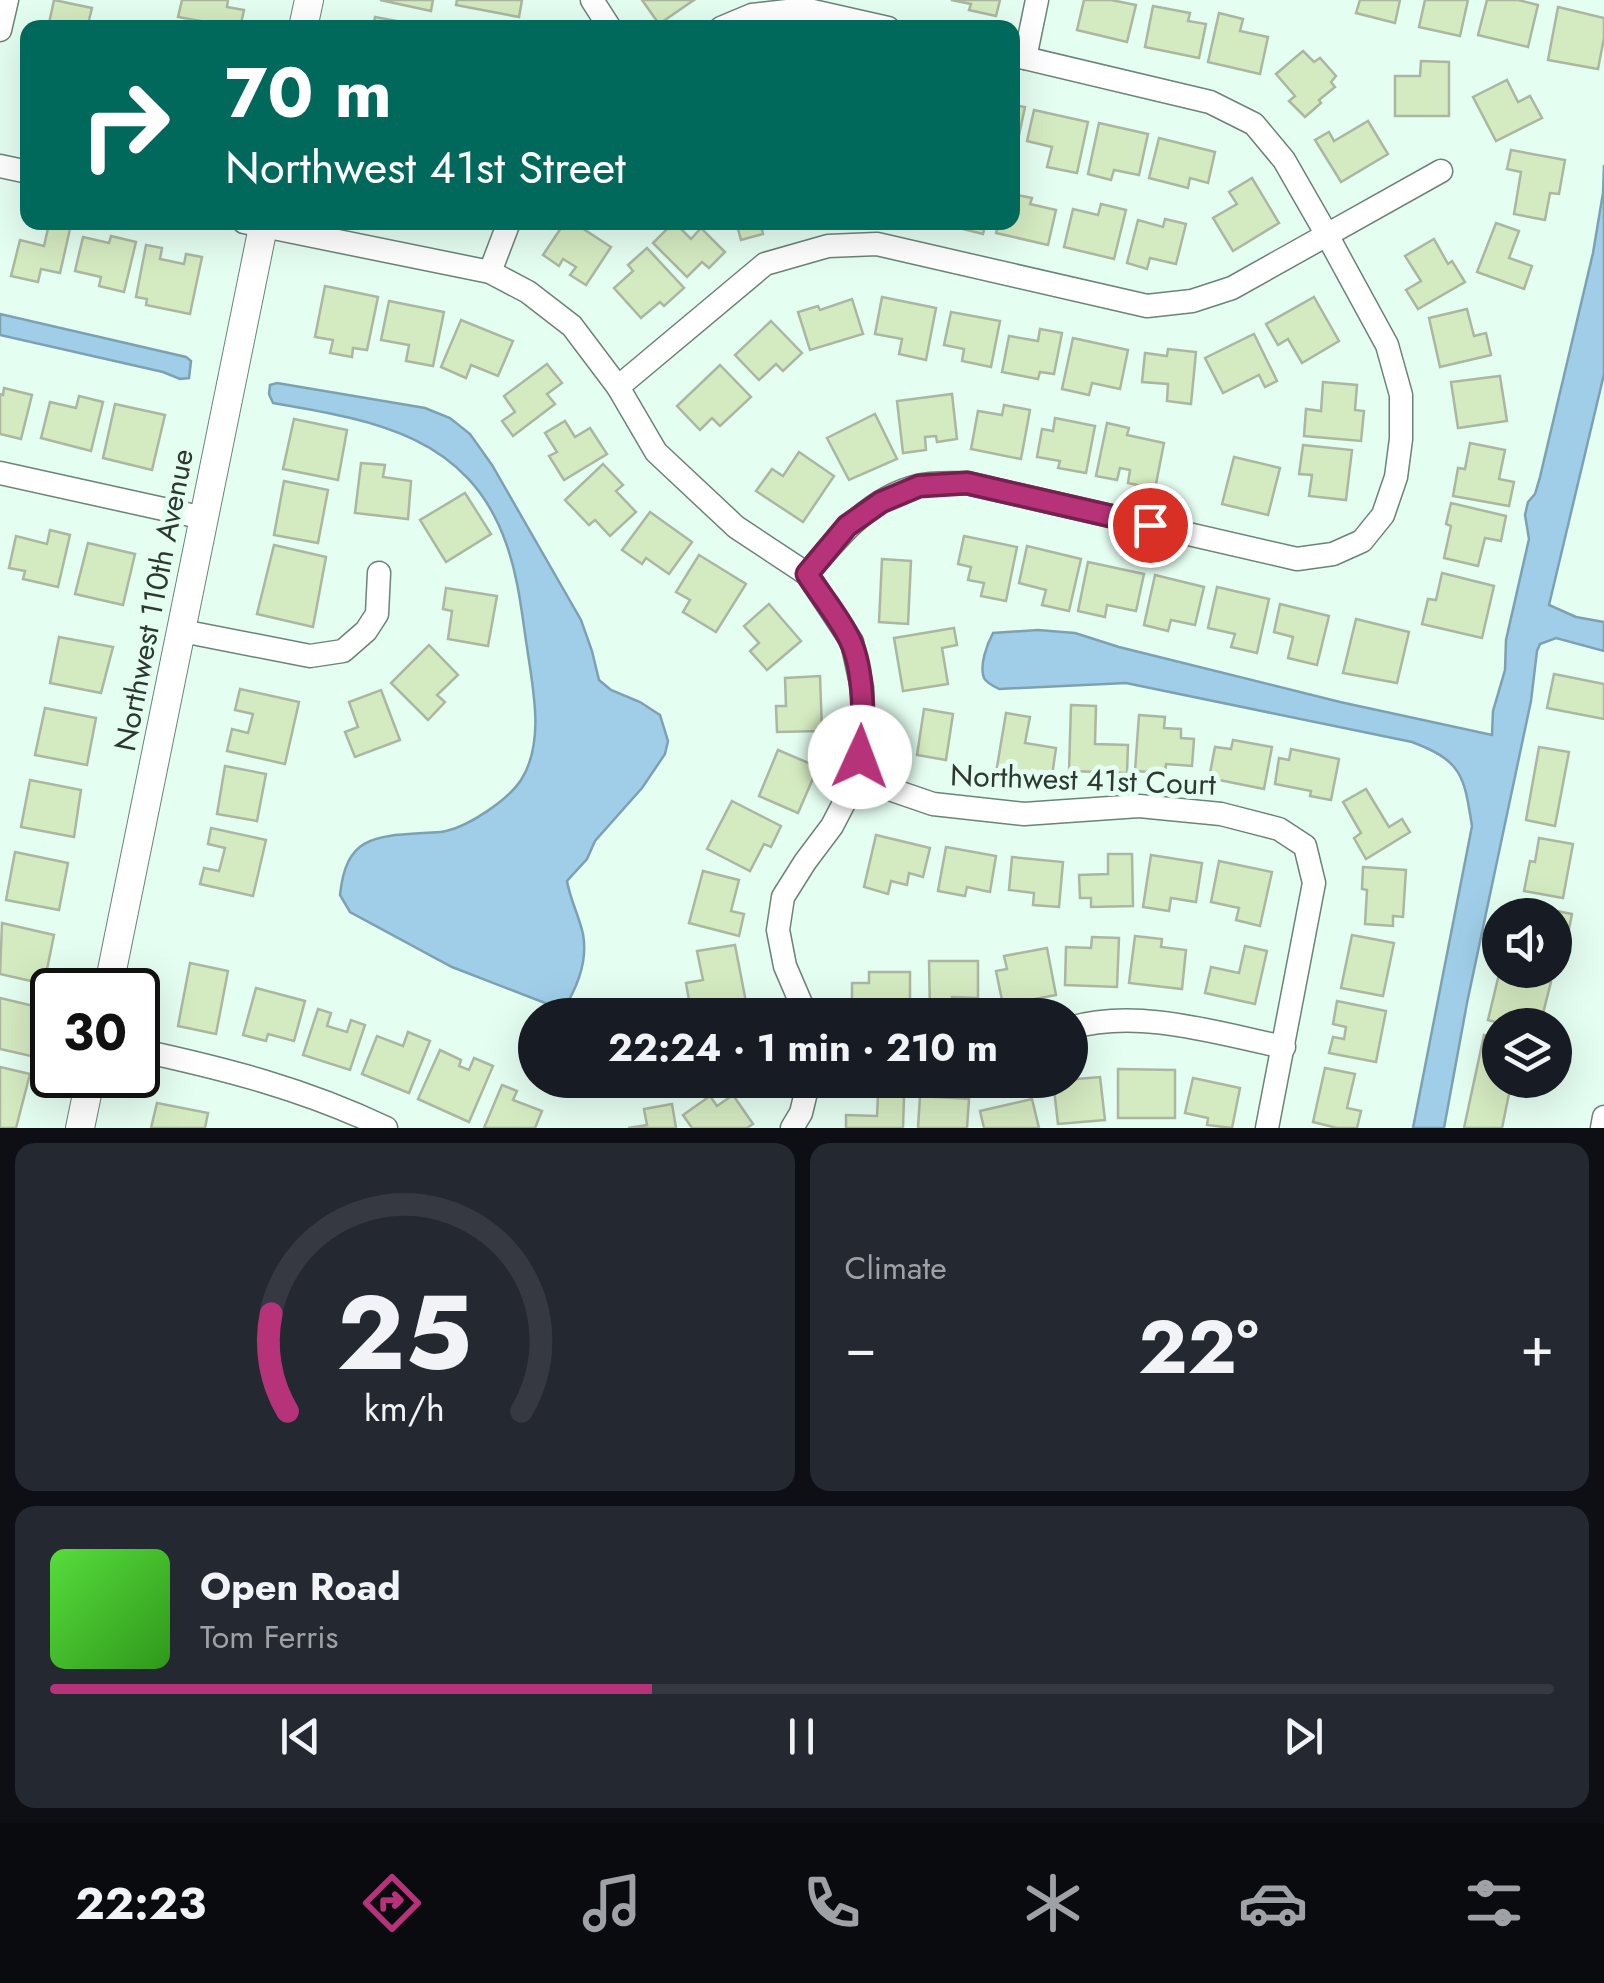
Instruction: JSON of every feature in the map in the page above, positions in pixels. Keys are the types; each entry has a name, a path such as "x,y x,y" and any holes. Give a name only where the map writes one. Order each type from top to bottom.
{"street":[{"path":"0,30 7,0"},
{"path":"1020,54 1037,0"},
{"path":"740,20 804,9 853,20"},
{"path":"807,574 847,526 881,502 919,486 967,483 1297,559 1333,554 1362,541 1382,516 1396,477 1401,395 1387,346 1284,160 1254,124 1210,102 1020,57"},
{"path":"618,387 765,264 828,246 877,244 1146,306 1192,302 1232,288 1441,171"},
{"name":"Northwest 110th Avenue","path":"113,968 182,632 256,230"},
{"path":"286,230 490,272 528,292 572,326 618,387 656,452 736,527 807,574 852,642 862,688 864,735 857,778 832,826 783,897 778,930 785,966 799,998"},
{"path":"490,272 505,230"},
{"path":"0,472 204,518"},
{"path":"182,632 310,656 343,650 366,632 378,614 379,573"},
{"name":"Northwest 41st Court","path":"857,778 933,804 1024,814 1139,806 1221,814 1279,829 1305,846 1314,882 1284,1047"},
{"path":"1088,1022 1150,1021 1284,1047 1267,1128"},
{"path":"160,1055 230,1070 338,1105 386,1128"},
{"path":"80,1128 86,1098"},
{"path":"792,1128 805,1098"},
{"path":"1602,1128 1604,1116"}],"water":[{"path":"1604,165 1604,374 1549,605 1576,617 1604,622 1604,651 1556,638 1540,644 1537,651 1531,701 1489,898 1482,898 1482,932 1444,1128 1413,1128 1472,826 1463,782 1451,763 1412,742 1126,683 999,689 984,678 983,661 993,633 1075,633 1340,702 1492,735 1493,711 1505,670 1506,640 1529,539 1525,515 1540,477 1593,253"},
{"path":"0,314 186,357 191,361 189,378 0,335"},
{"path":"277,383 425,408 450,418 470,434 492,465 581,620 599,680 660,715 668,741 665,754 567,881 583,934 584,954 569,998 532,998 452,967 350,912 340,895 348,861 365,843 390,836 441,832 466,824 515,788 533,751 533,686 520,598 506,543 489,507 467,478 442,456 380,426 273,403 270,385"}],"building":[{"path":"54,0 92,8 89,20 50,20"},
{"path":"182,0 228,0 227,7 244,10 242,20 178,17"},
{"path":"380,0 433,0 431,11"},
{"path":"457,0 522,0 519,17 456,5"},
{"path":"642,0 694,0 665,20 656,20"},
{"path":"951,0 1000,0 996,16 969,10 971,4"},
{"path":"1084,0 1136,5 1127,42 1077,30"},
{"path":"1360,0 1400,0 1395,23 1356,13"},
{"path":"1425,0 1468,0 1460,36 1419,27"},
{"path":"1487,0 1518,0 1538,5 1528,47 1478,35"},
{"path":"1153,6 1190,13 1188,21 1206,24 1199,58 1145,47"},
{"path":"1558,7 1604,18 1598,69 1548,60"},
{"path":"1219,13 1243,19 1240,31 1268,37 1260,74 1208,62"},
{"path":"1303,51 1314,62 1320,58 1336,76 1331,82 1335,87 1305,117 1289,101 1295,96 1276,74"},
{"path":"1421,61 1449,62 1449,116 1395,116 1395,76 1420,76"},
{"path":"1507,80 1518,102 1530,96 1542,118 1496,141 1473,97"},
{"path":"1034,110 1088,122 1077,173 1047,167 1052,147 1027,141"},
{"path":"1368,121 1388,154 1341,182 1315,140 1329,132 1334,141"},
{"path":"1099,123 1148,134 1139,175 1114,170 1111,180 1088,174"},
{"path":"1159,138 1215,152 1208,183 1190,178 1188,188 1149,178"},
{"path":"1511,150 1565,160 1559,194 1550,193 1545,220 1514,214 1521,172 1507,169"},
{"path":"1252,178 1279,223 1233,251 1213,218 1237,204 1229,192"},
{"path":"1020,196 1032,198 1030,204 1056,210 1048,245 996,233 1020,230"},
{"path":"1101,204 1126,210 1114,259 1064,247 1073,209 1098,215"},
{"path":"1165,219 1186,224 1176,264 1150,258 1147,269 1127,263 1138,220 1163,227"},
{"path":"1496,223 1519,231 1509,258 1532,266 1524,289 1477,272"},
{"path":"48,230 70,230 60,273 41,269 38,282 11,276 20,240 44,246"},
{"path":"560,230 585,230 611,247 586,285 570,275 576,267 563,259 559,266 543,255"},
{"path":"666,230 682,230 691,239 703,230 725,252 709,268 702,262 687,277 653,243"},
{"path":"738,230 762,230 763,234 741,240"},
{"path":"111,236 136,242 124,292 99,286 101,277 75,271 83,237 109,243"},
{"path":"1434,239 1448,264 1452,261 1465,282 1418,309 1406,290 1421,281 1405,256"},
{"path":"146,245 162,248 160,259 184,264 186,254 202,257 190,314 146,305 147,299 136,297"},
{"path":"647,248 684,288 664,306 660,302 641,318 614,288 633,271 628,265"},
{"path":"325,286 378,297 367,350 353,348 352,357 330,353 333,340 315,337"},
{"path":"882,297 936,308 926,360 899,354 902,339 875,334"},
{"path":"1314,297 1339,341 1302,363 1288,339 1278,345 1266,324"},
{"path":"852,299 863,334 810,350 798,312 818,306 820,310"},
{"path":"389,301 444,312 433,366 406,361 409,345 381,340"},
{"path":"1467,309 1474,336 1486,333 1491,355 1440,367 1429,318"},
{"path":"951,312 1000,321 991,367 962,361 964,349 944,345"},
{"path":"461,320 513,341 498,376 471,365 466,378 441,367"},
{"path":"771,321 802,353 783,371 776,364 759,380 735,355"},
{"path":"1040,329 1062,333 1054,374 1040,372 1038,379 1002,372 1009,336 1038,341"},
{"path":"1254,334 1277,381 1265,387 1259,375 1223,393 1205,358"},
{"path":"1073,338 1128,350 1120,389 1092,383 1089,395 1062,389"},
{"path":"1168,349 1196,352 1191,404 1167,401 1168,384 1142,382 1145,353 1167,356"},
{"path":"547,364 562,383 547,394 555,404 513,436 502,421 515,412 504,396"},
{"path":"720,365 751,397 720,426 712,418 700,430 677,406"},
{"path":"1500,376 1507,421 1458,428 1451,382"},
{"path":"1323,382 1357,385 1355,410 1364,411 1361,441 1304,436 1306,409 1321,411"},
{"path":"4,388 32,395 21,439 0,434 0,394 3,395"},
{"path":"952,394 957,439 937,442 936,436 925,437 926,450 903,453 897,401"},
{"path":"79,396 103,402 91,451 41,438 50,402 76,408"},
{"path":"115,404 165,415 152,470 103,458"},
{"path":"1004,405 1030,410 1021,459 971,449 978,411 1002,415"},
{"path":"875,414 897,459 849,480 827,438"},
{"path":"1055,418 1095,426 1086,473 1058,468 1060,461 1037,457 1042,429 1053,431"},
{"path":"294,419 347,430 338,480 283,469"},
{"path":"565,421 575,437 590,428 607,454 564,480 549,456 557,452 545,433"},
{"path":"1107,423 1129,428 1127,435 1164,443 1155,489 1128,483 1130,470 1120,468 1117,480 1096,476"},
{"path":"1470,443 1505,450 1499,479 1514,482 1509,506 1453,496 1458,468 1465,469"},
{"path":"1303,445 1352,450 1346,500 1309,496 1312,475 1299,474"},
{"path":"799,452 834,476 803,522 756,491 772,469 783,476"},
{"path":"1234,457 1280,468 1268,515 1222,504"},
{"path":"361,463 385,465 383,477 411,481 408,519 355,513"},
{"path":"603,464 623,485 616,491 636,512 610,536 595,520 589,525 565,500"},
{"path":"284,481 328,490 318,543 274,535"},
{"path":"465,493 491,534 446,562 420,520"},
{"path":"1451,503 1506,516 1501,541 1485,538 1478,566 1444,558"},
{"path":"650,512 692,542 669,574 646,558 642,564 622,550"},
{"path":"50,530 70,535 58,587 23,579 25,571 9,568 16,536 47,544"},
{"path":"964,536 1017,547 1006,601 981,596 984,583 968,580 971,567 958,564"},
{"path":"88,543 135,554 123,605 75,594"},
{"path":"274,545 326,557 313,627 257,614"},
{"path":"1027,546 1081,559 1069,611 1042,605 1046,590 1019,583"},
{"path":"699,555 746,584 716,632 683,612 690,600 676,592"},
{"path":"882,559 911,561 908,624 879,622"},
{"path":"1088,562 1144,574 1136,611 1107,605 1105,617 1078,611"},
{"path":"1442,573 1494,586 1482,638 1422,624 1428,599 1436,600"},
{"path":"1155,575 1204,587 1195,625 1171,620 1168,631 1144,625"},
{"path":"1217,587 1269,599 1257,653 1231,647 1235,634 1208,628"},
{"path":"446,588 497,596 488,646 448,639 452,611 443,609"},
{"path":"769,604 801,641 767,670 750,651 759,643 744,626"},
{"path":"1280,604 1329,616 1317,665 1288,658 1293,637 1274,632"},
{"path":"1356,619 1409,632 1397,683 1343,673"},
{"path":"954,628 957,645 942,648 948,684 903,691 894,638"},
{"path":"59,637 113,647 101,693 50,683"},
{"path":"429,645 458,675 437,695 445,702 428,720 391,683"},
{"path":"1554,674 1604,684 1604,719 1547,708"},
{"path":"820,676 822,731 777,732 776,706 786,706 785,678"},
{"path":"240,689 299,702 285,764 227,751 232,729 248,733 253,714 235,710"},
{"path":"381,690 400,740 355,757 345,732 358,727 349,702"},
{"path":"1071,705 1096,706 1095,744 1128,745 1127,773 1069,771"},
{"path":"45,708 96,718 87,765 35,755"},
{"path":"924,709 953,714 946,760 917,755"},
{"path":"1006,713 1030,717 1025,743 1056,748 1052,776 997,767"},
{"path":"1139,715 1165,717 1164,728 1181,729 1181,738 1194,739 1192,766 1166,764 1165,773 1135,771"},
{"path":"1233,740 1272,747 1264,789 1209,778 1215,747 1231,749"},
{"path":"1539,747 1569,752 1555,826 1526,820"},
{"path":"1291,749 1339,759 1331,800 1310,796 1311,791 1275,784 1279,758 1289,760"},
{"path":"778,750 818,767 798,813 759,796"},
{"path":"225,766 266,774 257,821 217,814"},
{"path":"30,780 81,790 74,837 21,827"},
{"path":"1366,789 1389,827 1402,819 1410,832 1366,859 1354,838 1361,833 1343,802"},
{"path":"732,801 781,826 771,847 764,844 750,871 707,849"},
{"path":"211,828 266,840 253,896 200,884 204,868 219,871 225,848 208,844"},
{"path":"876,835 930,848 923,877 909,873 907,885 891,881 888,894 864,887"},
{"path":"1539,838 1573,844 1563,898 1524,891 1530,861 1535,862"},
{"path":"946,847 996,856 990,892 967,887 965,896 938,891"},
{"path":"15,852 68,863 59,910 6,900"},
{"path":"1108,854 1132,854 1133,906 1091,907 1091,898 1080,898 1079,875 1108,874"},
{"path":"1151,855 1202,863 1196,902 1171,898 1169,911 1143,907"},
{"path":"1012,857 1063,862 1059,907 1033,905 1034,893 1009,890"},
{"path":"1219,861 1272,872 1260,926 1236,920 1239,908 1211,902"},
{"path":"1363,867 1406,870 1403,917 1393,916 1393,926 1365,924 1367,890 1362,889"},
{"path":"703,871 739,880 731,911 744,914 739,936 689,923"},
{"path":"2,923 54,935 47,968 30,968 30,981 0,974"},
{"path":"1352,935 1394,943 1383,996 1341,988"},
{"path":"1135,936 1162,939 1161,947 1186,950 1182,989 1129,983"},
{"path":"1092,937 1119,938 1117,987 1065,985 1066,947 1091,948"},
{"path":"735,945 745,998 689,998 686,983 703,980 697,951"},
{"path":"1245,946 1267,951 1255,1004 1205,993 1211,967 1239,973"},
{"path":"1047,948 1056,995 1002,998 996,971 1007,969 1004,956"},
{"path":"929,961 978,961 978,998 930,998"},
{"path":"190,963 228,971 216,1034 178,1026"},
{"path":"869,972 910,972 910,998 852,998 852,983 869,983"},
{"path":"256,988 305,1001 294,1041 268,1034 266,1041 243,1035"},
{"path":"1496,988 1549,988 1544,1008 1491,1008"},
{"path":"0,998 30,1005 30,1056 0,1049"},
{"path":"1337,1001 1386,1011 1376,1062 1329,1053 1333,1037 1344,1039 1346,1027 1333,1024"},
{"path":"318,1009 331,1013 327,1026 347,1032 351,1020 365,1025 350,1070 303,1055"},
{"path":"408,1032 430,1041 409,1093 362,1074 377,1036 403,1046"},
{"path":"1482,1044 1482,1098 1508,1098 1502,1128 1464,1128"},
{"path":"440,1050 461,1060 459,1066 469,1070 474,1058 493,1066 469,1122 418,1099"},
{"path":"0,1067 30,1074 16,1128 0,1128"},
{"path":"1325,1068 1355,1074 1347,1108 1361,1111 1357,1128 1313,1122"},
{"path":"1118,1069 1175,1070 1175,1118 1118,1118"},
{"path":"1100,1077 1105,1120 1058,1124 1055,1098 1088,1098 1088,1078"},
{"path":"1193,1078 1240,1088 1232,1128 1207,1125 1208,1118 1185,1113"},
{"path":"502,1085 517,1091 513,1100 542,1111 535,1128 484,1128"},
{"path":"707,1098 717,1106 735,1098 753,1124 747,1128 692,1128 683,1115"},
{"path":"878,1098 904,1098 903,1128 846,1128 846,1115 877,1116"},
{"path":"920,1098 969,1099 967,1128 918,1128"},
{"path":"1032,1099 1039,1128 984,1128 980,1111"},
{"path":"157,1103 208,1113 205,1128 151,1128"},
{"path":"672,1104 676,1128 628,1128 647,1125 644,1109"}],"route":[{"path":"860,757 864,735 862,688 852,642 807,574 847,526 881,502 919,486 967,483 1150,525"}]}
